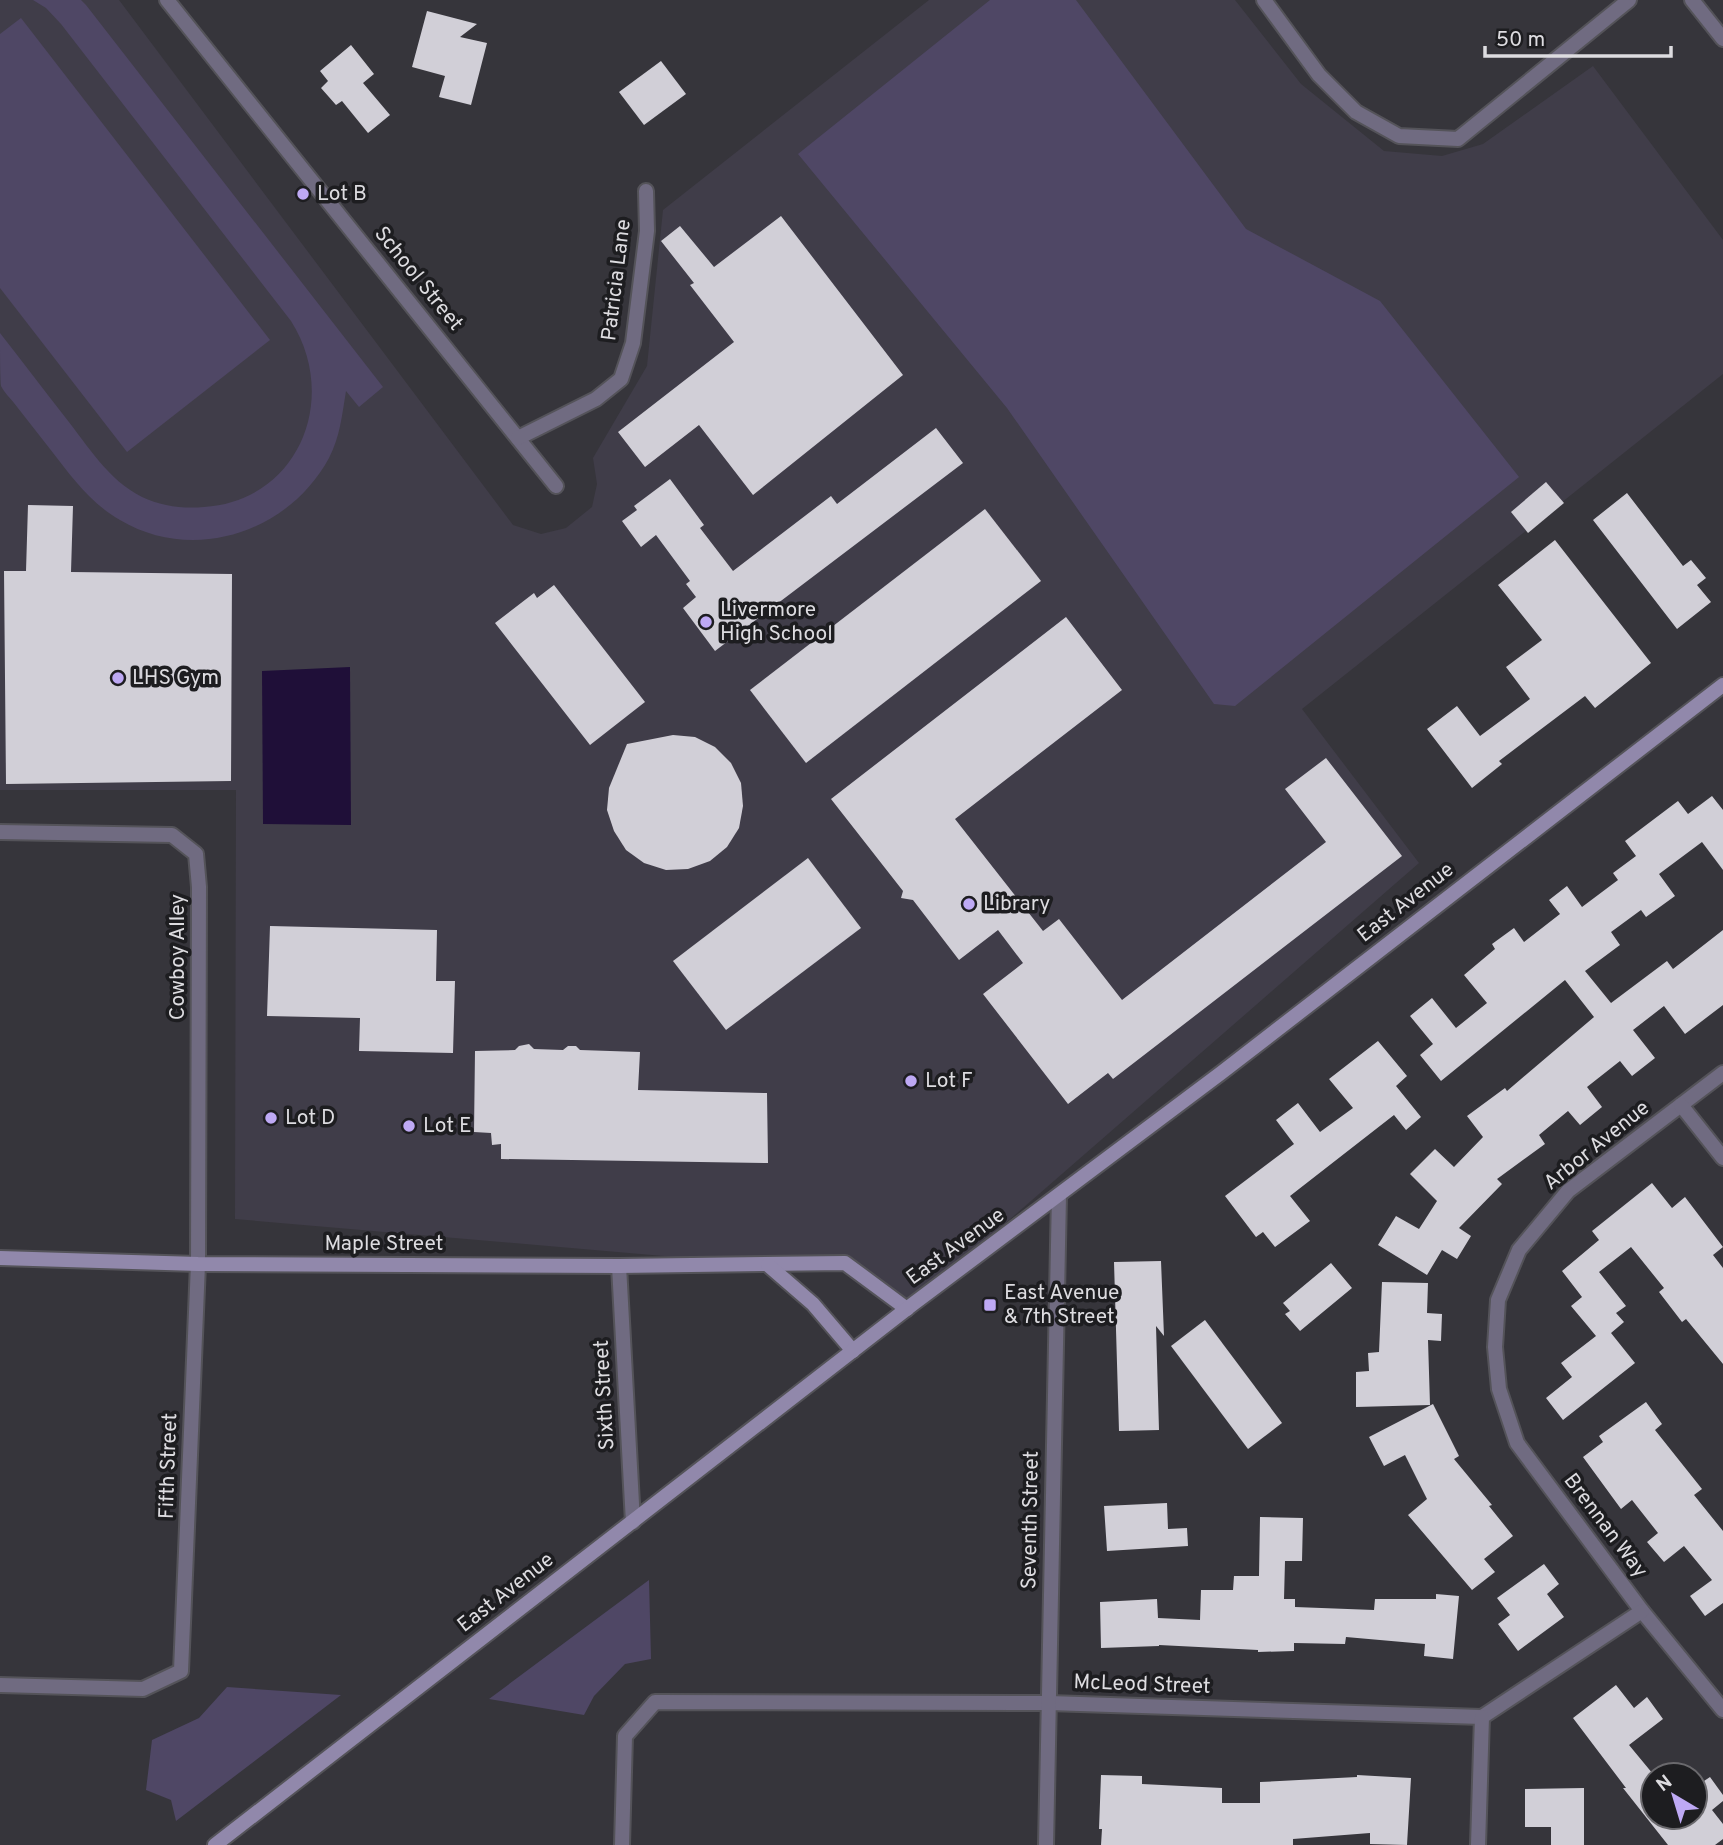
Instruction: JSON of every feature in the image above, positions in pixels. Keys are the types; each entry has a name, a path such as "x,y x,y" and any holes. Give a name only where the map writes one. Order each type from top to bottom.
{"main road":[{"name":"East Avenue","path":"215,1845 907,1309 1221,1073 1723,685"},
{"name":"Maple Street","path":"0,1258 198,1264 619,1266 845,1263 907,1309"},
{"path":"768,1265 813,1304 853,1352"}],"street":[{"name":"School Street","path":"167,0 556,486"},
{"path":"1264,0 1319,75 1356,112 1399,136 1458,139 1629,0"},
{"path":"1692,0 1723,39"},
{"name":"Patricia Lane","path":"518,438 596,399 621,379 633,343 647,231 646,191"},
{"name":"Cowboy Alley","path":"0,832 172,835 196,854 199,887 198,1264"},
{"name":"Arbor Avenue","path":"1495,1347 1498,1300 1519,1250 1568,1191 1723,1073"},
{"path":"1681,1105 1723,1157"},
{"name":"Seventh Street","path":"1046,1845 1059,1195"},
{"name":"Fifth Street","path":"0,1685 143,1689 181,1671 198,1264"},
{"name":"Sixth Street","path":"619,1266 633,1522"},
{"name":"Brennan Way","path":"1495,1347 1499,1389 1517,1443 1642,1611 1723,1710"},
{"path":"1478,1845 1482,1717 1642,1611"},
{"name":"McLeod Street","path":"622,1845 625,1736 655,1702 1049,1703 1482,1717"}],"shaded area":[{"name":"Livermore High School","path":"0,0 119,0 513,525 541,534 566,528 592,507 597,484 593,458 647,366 663,210 929,0 1235,0 1301,84 1384,151 1442,156 1483,144 1593,66 1723,240 1723,374 1302,709 1419,863 907,1309 845,1263 768,1265 235,1219 236,790 0,790"},
{"path":"33,0 81,0 86,5 383,387 359,407 346,391 336,442 329,458 312,484 290,505 265,522 237,533 208,539 178,539 149,533 120,520 99,506 82,488 1,386 0,333 109,472 142,497 164,505 180,507 204,507 237,500 265,486 286,466 302,441 310,412 311,382 305,351 291,321 61,24 46,8"},
{"path":"990,0 1076,0 1246,229 1380,301 1519,477 1235,706 1214,704 1007,408 798,154"},
{"path":"21,18 270,340 127,452 0,288 0,34"},
{"path":"350,667 351,825 263,824 262,671"},
{"path":"649,1580 651,1659 625,1664 594,1696 584,1715 489,1699"},
{"path":"227,1687 341,1695 176,1821 171,1800 146,1790 152,1740 199,1718"}],"building":[{"path":"427,11 477,24 460,37 487,43 471,105 439,97 445,76 412,67"},
{"path":"351,45 374,74 363,83 390,115 368,133 342,101 336,105 321,88 328,81 320,71"},
{"path":"661,61 686,94 644,125 619,92"},
{"path":"781,216 903,375 753,495 699,425 645,467 618,432 734,342 690,285 694,283 661,241 680,226 714,267"},
{"path":"936,428 963,463 715,651 683,608 696,597 686,584 690,581 656,535 641,547 622,521 637,510 634,506 670,479 704,525 700,528 733,571 831,496 837,504"},
{"path":"1546,482 1564,503 1528,533 1511,512"},
{"path":"1627,493 1683,566 1691,560 1706,578 1697,585 1711,602 1677,629 1593,520"},
{"name":"LHS Gym","path":"28,505 73,506 71,572 232,574 231,781 6,784 4,571 26,571"},
{"path":"985,509 1041,581 806,763 750,690"},
{"path":"1555,540 1651,663 1595,708 1585,696 1499,761 1502,764 1472,788 1427,729 1457,706 1480,736 1530,699 1506,667 1542,640 1498,585"},
{"path":"554,585 645,702 590,745 495,623 534,593 537,598"},
{"path":"1066,617 1122,690 955,819 1043,931 1059,919 1122,1000 1326,842 1285,789 1326,758 1402,856 1113,1079 1108,1073 1068,1104 983,994 1023,963 998,930 959,960 913,900 901,898 903,891 831,799"},
{"path":"673,735 695,737 715,747 731,763 741,783 743,806 739,828 727,847 710,861 688,869 666,870 644,863 626,850 614,831 607,810 609,788 627,744"},
{"path":"1712,796 1723,810 1723,870 1702,842 1659,874 1675,896 1646,917 1641,910 1611,932 1620,945 1585,971 1611,1003 1667,961 1673,969 1723,930 1723,1005 1685,1034 1664,1006 1633,1030 1655,1058 1632,1076 1620,1061 1587,1087 1602,1107 1580,1125 1568,1111 1539,1135 1545,1144 1497,1179 1502,1184 1459,1228 1471,1236 1457,1259 1442,1250 1427,1275 1378,1245 1396,1216 1419,1229 1437,1201 1410,1174 1435,1149 1454,1167 1483,1137 1467,1116 1505,1088 1507,1091 1594,1017 1565,980 1441,1081 1420,1055 1433,1044 1410,1016 1432,998 1456,1028 1487,1003 1464,975 1495,949 1492,944 1514,928 1524,942 1560,914 1549,900 1567,886 1582,907 1618,880 1613,873 1636,856 1625,841 1678,801 1688,814"},
{"path":"808,858 861,928 726,1030 673,961"},
{"path":"270,926 437,930 436,981 455,981 453,1053 359,1051 360,1018 267,1016"},
{"path":"1378,1041 1407,1076 1396,1086 1421,1117 1406,1130 1394,1115 1290,1196 1310,1221 1275,1247 1263,1232 1256,1237 1225,1196 1294,1144 1276,1120 1298,1103 1320,1132 1353,1108 1329,1079"},
{"path":"529,1044 534,1049 563,1050 568,1046 576,1046 580,1050 640,1052 638,1090 767,1093 768,1163 501,1159 501,1144 492,1145 491,1133 474,1132 475,1051 515,1050 519,1046"},
{"path":"1652,1183 1672,1208 1685,1197 1723,1247 1713,1255 1723,1268 1723,1364 1686,1319 1682,1322 1659,1292 1664,1288 1631,1247 1599,1272 1626,1306 1616,1313 1624,1322 1611,1333 1635,1363 1563,1420 1546,1398 1572,1377 1561,1363 1596,1336 1571,1306 1582,1297 1562,1271 1599,1240 1592,1231"},
{"path":"1161,1261 1164,1336 1156,1326 1159,1430 1119,1431 1114,1262"},
{"path":"1331,1263 1352,1288 1300,1331 1285,1314 1290,1311 1283,1303"},
{"path":"1382,1282 1428,1283 1427,1313 1442,1314 1441,1341 1428,1340 1430,1405 1356,1407 1356,1372 1369,1371 1368,1353 1379,1352"},
{"path":"1205,1320 1282,1423 1248,1449 1171,1346"},
{"path":"1646,1402 1662,1424 1655,1430 1702,1489 1694,1495 1723,1531 1723,1603 1705,1616 1690,1596 1712,1580 1684,1546 1664,1562 1647,1542 1658,1533 1632,1500 1621,1509 1583,1457 1603,1442 1599,1436"},
{"path":"1433,1404 1459,1456 1454,1459 1492,1505 1489,1506 1513,1536 1484,1559 1495,1572 1472,1590 1408,1515 1427,1499 1405,1455 1384,1466 1369,1437"},
{"path":"1167,1503 1168,1529 1187,1528 1188,1546 1107,1551 1104,1506"},
{"path":"1260,1517 1303,1518 1302,1561 1285,1561 1284,1599 1295,1599 1295,1607 1374,1610 1375,1599 1436,1599 1436,1594 1459,1596 1453,1659 1424,1656 1425,1644 1346,1637 1345,1644 1294,1643 1294,1651 1258,1652 1159,1645 1101,1648 1100,1602 1157,1599 1158,1618 1200,1620 1201,1590 1233,1590 1234,1576 1259,1576"},
{"path":"1544,1564 1559,1584 1547,1594 1564,1617 1518,1651 1498,1624 1510,1615 1497,1598"},
{"path":"1616,1685 1634,1708 1647,1697 1663,1719 1629,1745 1642,1761 1639,1761 1639,1808 1623,1788 1626,1788 1573,1718"},
{"path":"1101,1775 1142,1776 1142,1784 1222,1788 1222,1803 1260,1803 1260,1782 1357,1775 1411,1778 1407,1845 1370,1844 1370,1833 1293,1839 1293,1845 1101,1845"},
{"path":"1710,1777 1723,1795 1723,1801 1712,1810 1723,1824 1723,1839 1715,1845 1668,1845 1657,1831 1709,1831"},
{"path":"1584,1788 1584,1845 1551,1845 1551,1827 1525,1827 1525,1789"}],"place":[{"name":"Lot B","path":"303,194"},
{"name":"Livermore High School","path":"706,622"},
{"name":"LHS Gym","path":"118,678"},
{"name":"Library","path":"969,904"},
{"name":"Lot F","path":"911,1081"},
{"name":"Lot D","path":"271,1118"},
{"name":"Lot E","path":"409,1126"},
{"name":"East Avenue & 7th Street","path":"990,1305"}]}
